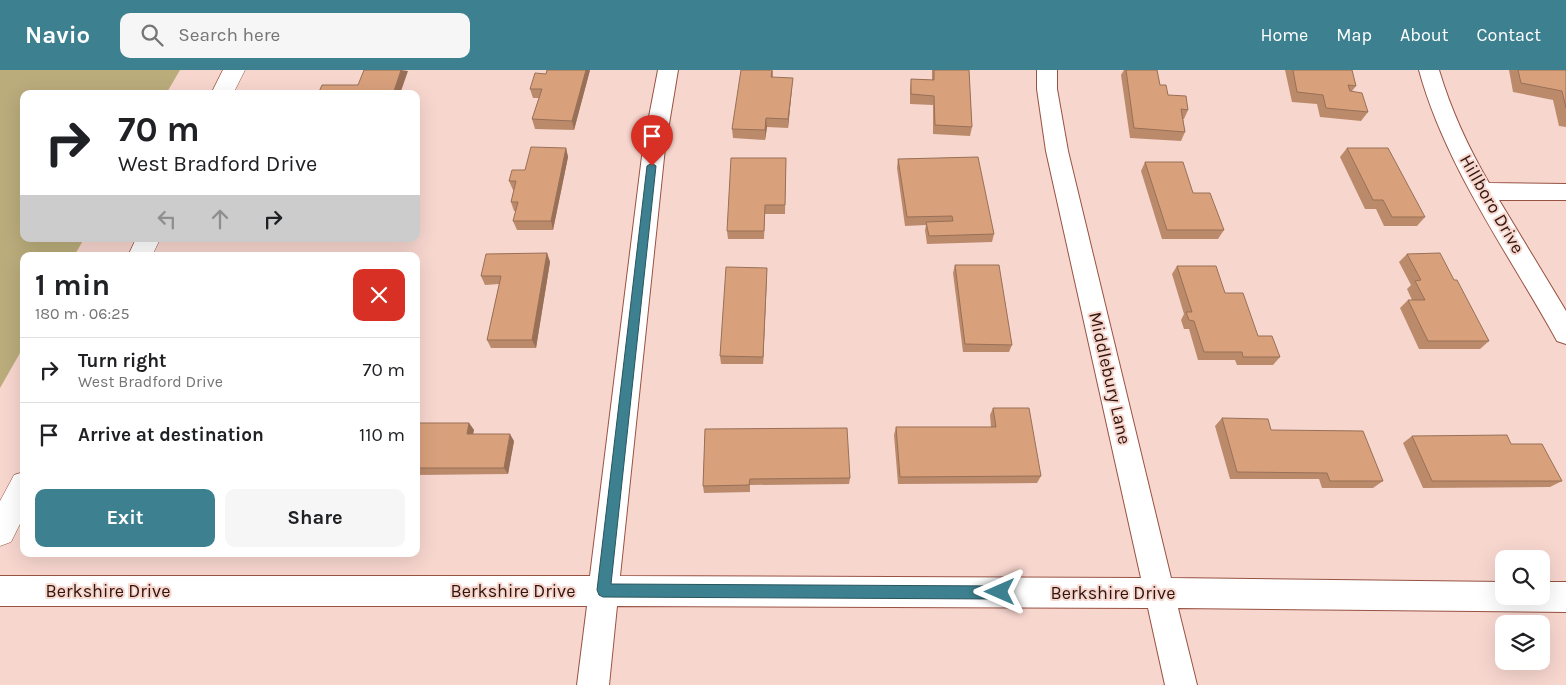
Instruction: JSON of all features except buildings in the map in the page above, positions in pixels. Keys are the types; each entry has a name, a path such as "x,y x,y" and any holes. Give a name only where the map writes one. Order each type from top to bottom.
{"street":[{"path":"224,90 234,70"},
{"path":"593,685 654,148 668,70"},
{"name":"Middlebury Lane","path":"1046,70 1047,89 1057,151 1181,685"},
{"name":"Hillboro Drive","path":"1429,70 1434,93 1447,123 1482,191 1566,334"},
{"path":"1482,191 1566,192"},
{"path":"0,532 20,493"},
{"name":"Berkshire Drive","path":"0,592 603,590 1159,593 1426,598 1566,597"}],"shaded area":[{"path":"0,70 180,70 168,90 20,90 20,242 82,242 76,252 20,252 20,353 0,388"}],"route":[{"path":"652,166 603,590 1000,592"}]}
